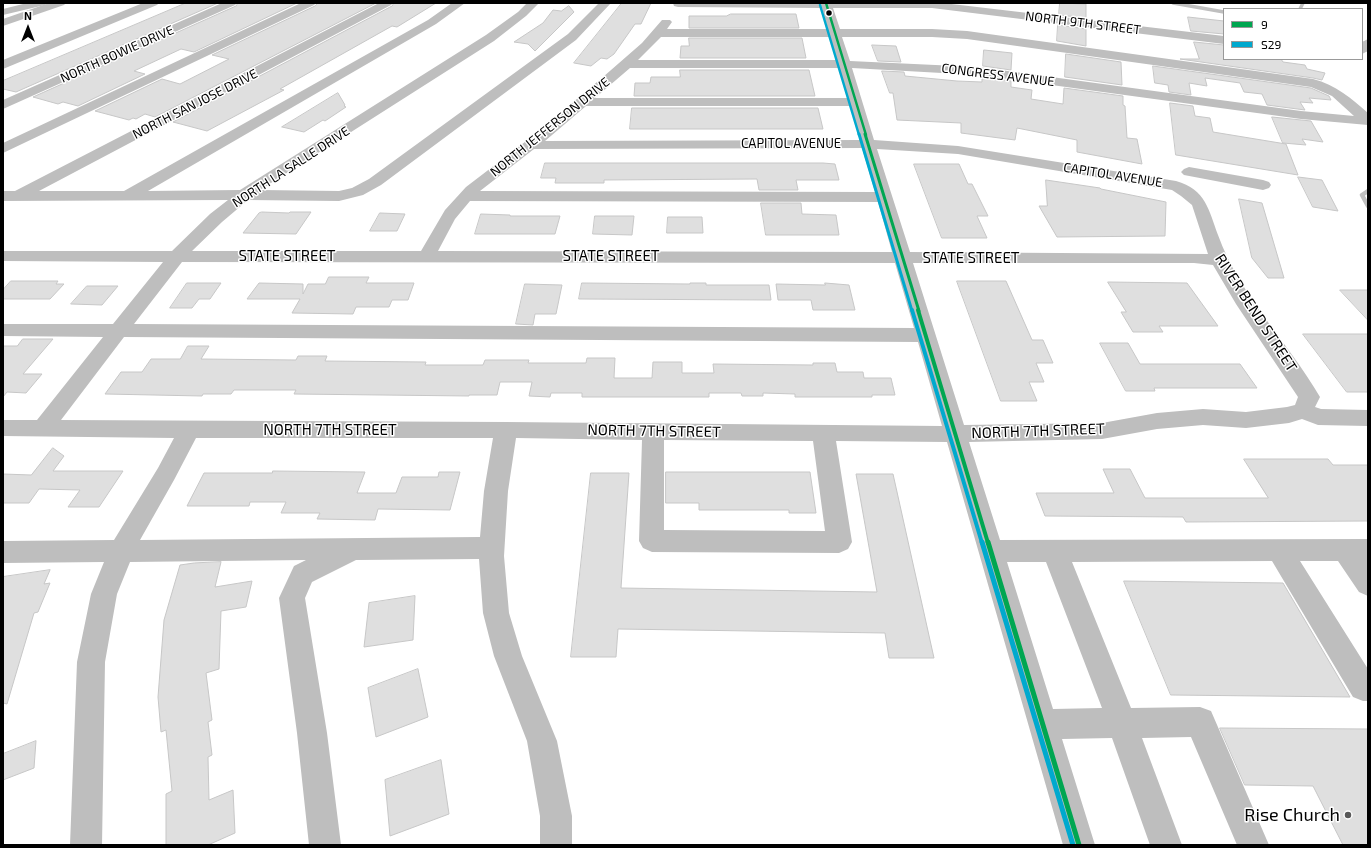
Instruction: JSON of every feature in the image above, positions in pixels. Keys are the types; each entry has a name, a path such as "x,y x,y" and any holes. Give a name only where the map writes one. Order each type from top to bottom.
{"main road":[{"path":"3,12 41,3"},
{"path":"3,23 60,3"},
{"path":"3,65 153,3"},
{"name":"NORTH BOWIE DRIVE","path":"3,105 231,3"},
{"path":"3,150 310,3"},
{"name":"NORTH SAN JOSE DRIVE","path":"3,205 10,196 387,3"},
{"path":"128,195 432,22 459,3"},
{"name":"NORTH LA SALLE DRIVE","path":"42,429 176,257 216,218 245,195 490,38 522,14 533,3"},
{"path":"10,196 339,196 357,192 375,182 537,64 572,37 605,3"},
{"name":"NORTH 9TH STREET","path":"678,4 932,5 1223,40"},
{"name":"NORTH JEFFERSON DRIVE","path":"427,256 454,208 483,181 582,102 626,64 658,33 678,4"},
{"path":"826,4 1078,845"},
{"path":"658,33 932,33 967,36 1313,83 1328,87 1342,97 1368,121"},
{"name":"CONGRESS AVENUE","path":"626,64 895,65 978,71 1293,114 1368,121"},
{"path":"582,102 856,102"},
{"name":"CAPITOL AVENUE","path":"530,144 868,144 958,150 1157,182 1176,186 1191,194"},
{"path":"1189,172 1263,185"},
{"path":"1191,194 1213,177"},
{"name":"RIVER BEND STREET","path":"1191,194 1202,206 1209,236 1220,260 1244,300 1309,397 1303,410"},
{"path":"466,196 884,197"},
{"name":"STATE STREET","path":"3,256 902,257 1194,258 1220,260"},
{"path":"3,330 925,334"},
{"path":"1303,410 1318,417 1368,418"},
{"name":"NORTH 7TH STREET","path":"3,428 954,434 1102,431 1157,421 1203,418 1246,420 1289,416 1303,410"},
{"path":"86,845 91,662 104,594 122,551 189,430"},
{"path":"506,430 496,491 492,548 496,613 508,656 542,741 556,816 556,845"},
{"path":"653,431 652,540 839,542 823,432"},
{"path":"3,552 492,548"},
{"path":"325,845 312,733 292,598 303,574 355,549"},
{"path":"1279,550 1363,687 1368,687"},
{"path":"990,551 1356,550 1368,584"},
{"path":"1054,551 1122,722 1166,845"},
{"path":"1042,724 1200,722 1252,845"}],"building":[{"path":"186,3 218,3 16,92 3,89 3,81"},
{"path":"238,3 297,3 194,52 181,49 134,71 145,74 78,106 63,102 58,104 33,97 236,6"},
{"path":"318,3 376,3 155,117 145,114 136,119 133,118 129,120 95,111 162,79 180,84 229,59 212,55 315,6"},
{"path":"394,3 436,3 397,27 392,26 280,89 284,90 207,131 173,122 392,6"},
{"path":"622,3 651,3 641,24 635,24 614,54 607,59 601,58 591,66 574,63"},
{"path":"1060,3 1086,4 1086,18 1059,15"},
{"path":"569,6 574,12 535,51 528,44 514,42 543,23 553,10 561,11"},
{"path":"731,14 796,14 799,28 689,28 689,16 726,16"},
{"path":"1188,17 1223,21 1223,34 1191,31"},
{"path":"1058,25 1086,29 1086,46 1057,41"},
{"path":"689,38 802,38 806,58 680,58 681,46 689,46"},
{"path":"1194,42 1223,45 1223,60 1282,60 1283,62 1305,65 1307,69 1325,73 1322,80 1180,59 1199,59"},
{"path":"872,45 896,46 901,62 878,61"},
{"path":"984,50 1012,53 1011,70 983,66"},
{"path":"1066,54 1121,62 1122,85 1065,77"},
{"path":"1153,66 1311,88 1329,96 1331,100 1309,98 1313,103 1300,102 1305,110 1267,105 1262,94 1244,92 1240,83 1205,78 1207,86 1189,83 1191,95 1169,92 1168,85 1155,83"},
{"path":"680,70 809,70 815,96 634,96 635,83 650,83 651,77 680,77"},
{"path":"882,71 904,72 905,76 957,81 982,82 982,77 1011,81 1011,87 1032,90 1031,99 1063,104 1064,88 1123,96 1127,138 1137,139 1142,164 1077,152 1077,140 1017,128 1015,140 961,133 961,123 897,120 893,93 890,93"},
{"path":"338,93 345,105 344,106 346,107 325,121 323,120 304,132 282,127"},
{"path":"1170,103 1193,106 1195,116 1210,118 1213,132 1286,144 1298,175 1176,155"},
{"path":"632,108 818,108 823,129 630,129"},
{"path":"1272,117 1311,121 1323,142 1302,139 1306,145 1283,143"},
{"path":"545,163 823,163 835,164 839,180 796,180 798,190 759,190 757,179 604,180 604,183 555,183 556,178 541,178"},
{"path":"914,164 959,164 968,184 972,184 988,216 977,216 987,238 942,238"},
{"path":"1298,177 1322,180 1338,211 1313,207"},
{"path":"1046,180 1100,188 1166,202 1165,236 1057,237 1039,206 1047,206"},
{"path":"1239,199 1262,203 1284,278 1268,278 1252,258"},
{"path":"761,203 801,203 802,214 836,215 839,235 766,235"},
{"path":"311,212 296,234 243,233 259,213"},
{"path":"380,213 405,214 397,231 370,231"},
{"path":"481,214 510,216 560,216 555,234 475,234"},
{"path":"595,216 634,216 632,235 593,234"},
{"path":"668,217 702,217 703,233 667,233"},
{"path":"329,277 369,277 366,283 414,283 408,300 392,300 389,307 356,307 353,314 292,313 300,299 247,299 259,283 303,284 303,294 308,284 325,284"},
{"path":"11,281 58,281 56,284 64,284 50,299 3,299 3,290"},
{"path":"957,281 1006,281 1032,340 1043,340 1053,363 1036,363 1044,382 1029,382 1037,401 1001,401"},
{"path":"1108,282 1187,283 1218,326 1159,326 1163,332 1133,332 1121,312 1126,312"},
{"path":"187,283 221,283 210,299 199,299 192,308 170,308"},
{"path":"582,283 706,283 706,285 769,285 771,300 579,299"},
{"path":"825,283 849,285 855,310 813,310 811,300 778,300 776,284 825,285"},
{"path":"525,284 562,285 556,314 535,314 533,325 516,324"},
{"path":"87,286 118,286 102,305 71,304"},
{"path":"1340,290 1368,290 1368,320"},
{"path":"1303,334 1368,334 1368,392 1347,392"},
{"path":"23,339 53,339 23,374 42,374 26,393 7,392 3,397 3,346 17,346"},
{"path":"1100,343 1128,343 1140,364 1240,364 1257,388 1154,388 1155,391 1126,391"},
{"path":"188,346 209,346 201,359 296,360 298,356 327,356 325,361 426,362 425,365 483,365 485,360 529,360 528,363 586,363 587,358 615,358 614,378 652,378 653,362 682,362 682,373 714,373 713,364 813,365 813,363 835,363 837,372 863,372 864,378 891,378 895,395 872,395 872,397 795,397 795,394 763,393 763,396 742,396 741,393 709,393 709,397 582,397 582,393 551,393 550,397 529,396 532,382 500,382 497,395 469,396 294,394 296,390 234,390 231,394 203,394 202,396 105,394 121,372 142,372 151,359 180,359"},
{"path":"53,448 64,456 53,471 123,471 99,507 68,507 80,490 39,489 29,503 3,503 3,474 31,475"},
{"path":"1244,459 1328,459 1333,465 1368,465 1368,521 1186,522 1183,517 1045,516 1036,493 1114,493 1103,469 1130,469 1145,498 1268,498"},
{"path":"273,471 365,472 357,493 396,493 402,477 438,477 439,472 460,472 450,510 378,509 375,520 317,519 320,513 281,513 286,502 250,502 249,506 187,506 204,473 272,473"},
{"path":"666,472 810,472 816,513 789,513 789,510 699,510 699,503 666,503"},
{"path":"591,473 629,473 621,588 877,592 856,474 893,474 934,658 889,658 885,633 618,629 616,657 571,657"},
{"path":"221,562 215,587 252,581 246,607 221,611 219,669 206,673 212,720 208,722 212,755 208,757 209,800 233,790 235,833 208,845 166,845 166,794 172,791 166,730 161,732 158,697 164,620 180,565"},
{"path":"50,570 44,584 50,583 38,612 34,613 7,704 3,703 3,577"},
{"path":"1124,581 1283,583 1350,697 1171,695"},
{"path":"415,596 413,640 364,647 369,603"},
{"path":"418,669 428,717 376,737 368,688"},
{"name":"Rise Church","path":"1220,728 1368,729 1368,845 1343,845 1313,786 1245,785"},
{"path":"36,741 34,768 3,780 3,754"},
{"path":"441,760 449,814 390,836 385,780"}],"waterway":[{"path":"1173,3 1223,12"},
{"path":"1300,8 1303,3"},
{"path":"1368,191 1362,195 1368,206"}],"transit line":[{"name":"9","path":"826,3 1079,845"},
{"name":"S29","path":"820,5 1073,845"}],"place":[{"name":"Rise Church","path":"1348,815"}]}
